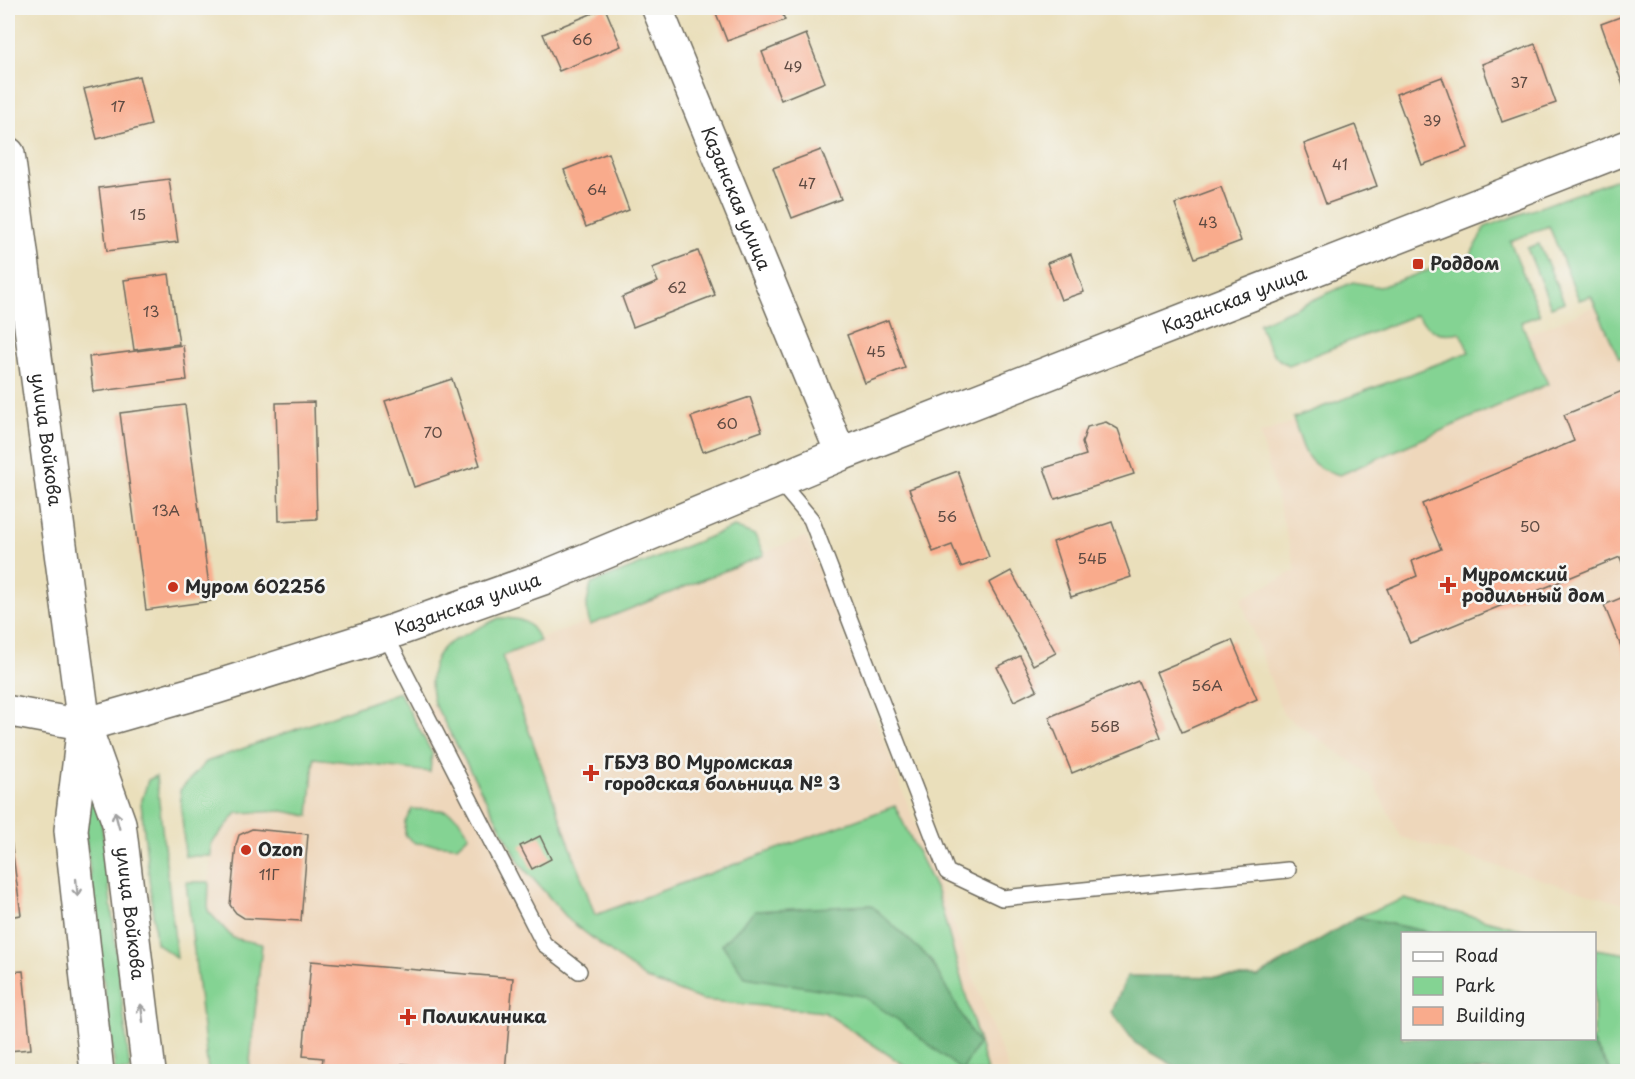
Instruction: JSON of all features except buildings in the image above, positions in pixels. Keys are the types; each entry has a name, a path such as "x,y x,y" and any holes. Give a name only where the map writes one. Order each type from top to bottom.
{"street":[{"name":"Казанская улица","path":"657,8 841,454"},
{"name":"Казанская улица","path":"84,725 213,688 385,634 543,578 841,454 1628,147"},
{"name":"улица Войкова","path":"8,154 84,725 119,823 148,1071"},
{"path":"8,711 84,725"},
{"name":"улица Войкова","path":"84,725 71,830 97,1071"}],"lane":[{"path":"778,480 811,519 947,872 1002,898 1287,870"},
{"path":"385,634 544,944 579,971"}],"shaded area":[{"name":"Муромский родильный дом","path":"1627,292 1627,905 1401,837 1369,774 1283,714 1241,599 1296,570 1260,434 1551,325"},
{"name":"ГБУЗ ВО Муромская городская больница № 3","path":"806,536 1009,1071 249,1071 262,945 233,938 208,911 211,844 237,813 289,736 398,717 455,696 495,655 592,620"}],"green space":[{"path":"1617,179 1627,183 1627,355 1619,358 1591,296 1579,300 1549,226 1510,241 1540,315 1521,322 1548,384 1340,475 1312,462 1303,448 1293,418 1469,352 1460,332 1440,333 1426,325 1416,315 1289,365 1273,354 1259,324 1353,282 1380,287 1470,256 1485,227"},
{"path":"1539,244 1564,302 1551,307 1527,248"},
{"path":"734,527 755,535 764,555 590,625 586,608 591,584"},
{"path":"499,618 519,620 529,624 540,641 502,656 595,915 895,806 937,892 987,1071 913,1071 824,1012 702,1000 646,979 570,921 521,865 434,703 431,675 442,649 460,637"},
{"path":"399,692 432,753 430,772 314,758 309,816 283,811 237,813 211,844 211,856 185,856 180,790 206,762"},
{"path":"156,776 177,958 156,943 141,803 148,780"},
{"path":"84,791 99,799 130,1071 115,1071 81,802"},
{"path":"412,809 446,811 458,818 469,835 457,846 415,843 405,835 405,822"},
{"path":"186,882 209,882 208,911 233,938 262,944 249,1071 208,1071"},
{"path":"1404,899 1532,932 1428,932 1357,917"},
{"path":"871,905 930,959 978,1044 962,1071 898,1020 862,996 745,977 722,944 755,911"},
{"path":"1357,917 1428,932 1401,932 1401,1040 1591,1040 1611,1071 1183,1071 1135,1043 1112,1012 1127,976 1258,977"},
{"path":"1596,949 1627,954 1627,1071 1611,1071 1591,1040 1596,1040"}],"place":[{"name":"Роддом","path":"1418,264"},
{"name":"Муромский родильный дом","path":"1448,585"},
{"name":"Муром 602256","path":"173,587"},
{"name":"ГБУЗ ВО Муромская городская больница № 3","path":"591,773"},
{"name":"Ozon","path":"246,850"},
{"name":"Поликлиника","path":"408,1017"}]}
